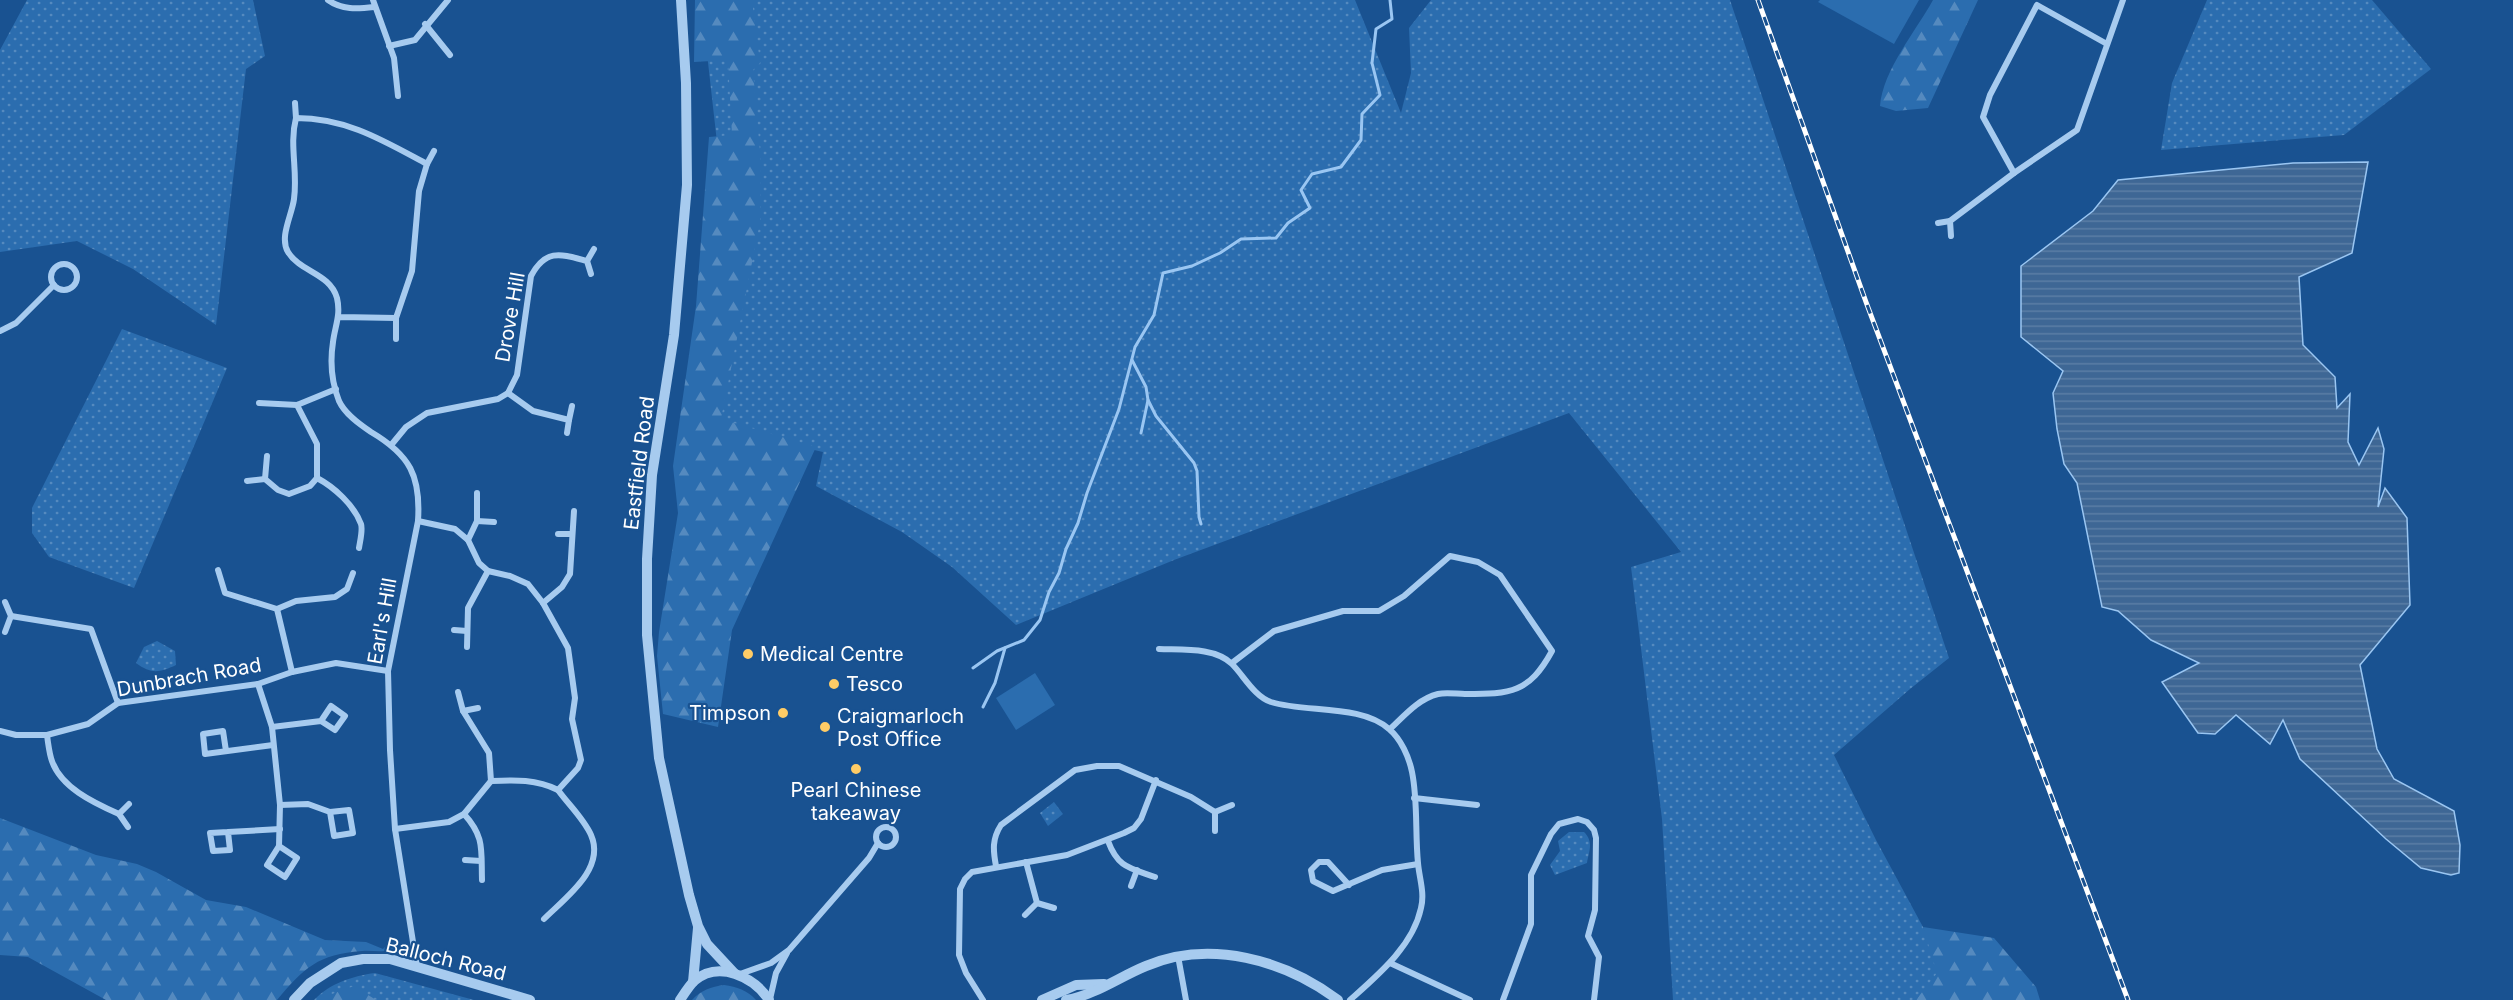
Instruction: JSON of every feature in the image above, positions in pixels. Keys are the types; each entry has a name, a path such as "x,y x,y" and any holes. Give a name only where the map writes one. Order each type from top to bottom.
{"street":[{"path":"328,0 336,6 355,9 373,3 394,58 398,96"},
{"path":"389,46 415,40 425,24 448,0"},
{"name":"Eastfield Road","path":"681,0 686,83 686,204 674,335 652,475 646,559 647,624 659,758 698,926 707,944 737,974 764,992 769,1000"},
{"path":"1938,223 1950,221 2014,173 2078,130 2123,0"},
{"path":"2014,173 1983,117 1990,95 2037,5 2107,44"},
{"path":"425,24 450,55"},
{"path":"295,103 296,118 292,134 297,178 285,237 288,252 301,264 326,279 336,296 340,317 396,318"},
{"path":"296,118 321,118 365,131 427,164"},
{"path":"396,339 396,318 412,271 419,191 427,164 434,151"},
{"path":"1950,221 1951,236"},
{"path":"591,274 587,261 594,249"},
{"name":"Drove Hill","path":"508,393 517,375 531,276 537,264 552,254 587,261"},
{"path":"59,265 71,266 76,276 75,282 65,289 54,285 51,274 54,268 59,265"},
{"path":"0,331 16,323 54,285"},
{"name":"Earl's Hill","path":"340,317 333,342 331,365 339,402 357,423 392,444 415,476 420,496 418,521 388,671 395,829 417,967"},
{"path":"259,403 297,405 336,389"},
{"path":"392,444 406,427 427,413 498,399 508,393 533,411 569,420"},
{"path":"247,481 265,479 278,490 289,494 310,486 317,478 317,444 297,405"},
{"path":"567,433 572,406"},
{"path":"265,479 267,456"},
{"path":"317,478 331,485 362,525 359,548"},
{"path":"468,540 477,521 477,493"},
{"path":"543,603 562,587 570,574 574,512"},
{"path":"418,521 455,528 468,540 479,563 488,571 510,576 528,584 543,603 568,648 575,698 572,719 580,760 578,768 558,790"},
{"path":"477,521 495,522"},
{"path":"558,534 572,534"},
{"path":"1232,663 1274,631 1343,611 1379,611 1404,596 1450,556 1478,562 1500,575 1552,651 1541,671 1526,686 1497,694 1439,693 1420,701 1390,729"},
{"path":"219,570 225,592 277,609 296,601 335,597 347,590 353,573"},
{"path":"466,647 468,608 488,571"},
{"path":"5,602 11,616 5,632"},
{"path":"277,609 292,672"},
{"path":"11,616 91,629 118,703"},
{"path":"454,630 467,631"},
{"path":"1159,648 1215,653 1232,663 1247,683 1269,701 1372,718 1390,729 1403,745 1412,772 1422,908 1413,929 1390,963 1350,1000"},
{"name":"Dunbrach Road","path":"0,731 16,735 47,735 87,724 118,703 258,684 292,672 336,663 388,671"},
{"path":"258,684 272,727 280,805 279,846 267,865 285,877 297,858 279,846"},
{"path":"395,829 449,822 464,814 491,781 489,753 463,711 458,692"},
{"path":"463,711 478,708"},
{"path":"272,727 321,720"},
{"path":"226,751 223,731 203,734 205,754 273,745"},
{"path":"47,735 51,760 64,780 78,792 119,814 128,827"},
{"path":"996,866 993,847 995,835 1001,825 1075,770 1097,766 1119,766 1156,780 1215,812"},
{"path":"491,781 526,780 544,783 558,790 591,835 594,852 590,868 580,884 544,919"},
{"path":"983,1000 966,973 959,955 960,889 965,879 972,872 996,866 1067,855 1108,841 1134,828 1141,819 1156,780"},
{"path":"1414,798 1477,805"},
{"path":"119,814 129,804"},
{"path":"280,805 308,804 330,812 349,810 353,833 334,836 330,812"},
{"path":"1215,812 1232,805"},
{"path":"1215,812 1215,831"},
{"path":"464,814 475,826 482,842 482,880"},
{"path":"1503,1000 1531,924 1531,875 1551,834 1559,824 1578,819 1587,822 1594,830 1596,838 1595,910 1588,936 1599,957 1594,1000"},
{"path":"228,832 280,829"},
{"path":"1108,841 1114,857 1123,865 1155,877"},
{"path":"769,1000 776,973 789,950 869,858 878,843"},
{"path":"465,860 481,861"},
{"path":"1026,862 1037,903"},
{"path":"1349,885 1328,862 1319,862 1311,870 1313,881 1333,891 1349,885 1382,870 1418,864"},
{"path":"1131,886 1137,870"},
{"path":"1037,903 1054,908"},
{"path":"1025,915 1037,903"},
{"name":"Eastfield Road","path":"693,982 698,950 698,926"},
{"path":"680,1000 693,982 717,972 737,974 771,963 789,950"},
{"path":"1066,1000 1113,983 1146,966 1178,956 1215,954 1253,958 1284,969 1320,986 1338,1000"},
{"path":"1178,956 1186,1000"},
{"name":"Balloch Road","path":"294,1000 310,983 341,963 363,959 390,959 530,1000"},
{"path":"1390,963 1470,1000"},
{"path":"1042,1000 1076,985 1113,983"}],"green space":[{"path":"27,0 253,0 265,56 246,69 216,325 133,269 77,241 0,252 0,50"},
{"path":"695,0 752,0 760,63 753,70 761,164 760,222 721,419 816,447 732,630 718,727 663,714 657,656 678,513 673,466 696,306 709,137 732,135 728,60 694,62"},
{"path":"701,0 1355,0 1401,113 1411,73 1409,28 1431,0 1730,0 1949,658 1834,755 1923,927 1956,1000 1673,1000 1662,819 1631,567 1681,552 1569,413 1174,560 1016,625 952,567 902,532 816,486 823,452 710,426 722,187"},
{"path":"1820,0 1919,0 1894,44 1818,2"},
{"path":"1933,0 1978,0 1928,108 1896,111 1880,106 1882,92 1901,51"},
{"path":"2207,0 2372,0 2431,69 2344,135 2161,150 2172,83"},
{"path":"122,329 227,368 134,588 49,557 32,533 32,508"},
{"path":"157,641 175,651 176,665 165,670 151,671 136,663 144,647"},
{"path":"1035,673 1055,705 1016,730 996,698"},
{"path":"1054,802 1063,814 1048,826 1040,813"},
{"path":"0,818 96,855 137,864 206,900 246,907 325,940 366,942 383,949 395,937 398,939 398,947 384,951 334,955 323,959 295,979 277,1000 106,1000 28,957 0,955"},
{"path":"1569,832 1584,832 1589,839 1587,863 1555,875 1550,865 1560,851 1558,841"},
{"path":"1923,927 1994,938 2036,987 2040,1000 1916,1000 1937,973"},
{"path":"375,973 474,1000 314,1000 327,989 342,981"},
{"path":"724,985 742,990 756,1000 692,1000 706,990"},
{"path":"354,986 376,1000 319,1000 321,998"}],"shaded area":[{"path":"2368,162 2352,253 2299,277 2303,345 2335,377 2337,408 2350,394 2348,442 2359,465 2378,428 2384,449 2378,507 2385,488 2407,518 2410,605 2360,665 2377,749 2394,779 2454,811 2460,845 2459,873 2451,875 2421,868 2386,839 2300,759 2283,720 2270,744 2236,715 2215,734 2198,733 2162,682 2199,663 2151,640 2118,611 2102,607 2077,483 2064,464 2057,429 2053,393 2063,371 2021,337 2021,266 2093,211 2118,180 2293,163"}],"waterway":[{"path":"973,668 997,651 1024,640 1040,620 1119,409 1135,347 1154,315 1163,273 1192,266 1220,253 1241,239 1276,238 1288,223 1310,208 1301,190 1312,174 1341,167 1361,140 1362,114 1380,95 1372,63 1376,29 1392,19 1390,0"},
{"path":"1132,360 1146,387 1148,400 1156,416 1194,463 1197,471 1201,524"},
{"path":"1141,433 1148,400"},
{"path":"983,707 995,683 1005,648"}],"railway":[{"path":"1758,0 1866,302 2128,1000"}],"place":[{"name":"Medical Centre","path":"748,654"},
{"name":"Tesco","path":"834,684"},
{"name":"Timpson","path":"783,713"},
{"name":"Craigmarloch Post Office","path":"825,727"},
{"name":"Pearl Chinese takeaway","path":"856,769"}]}
